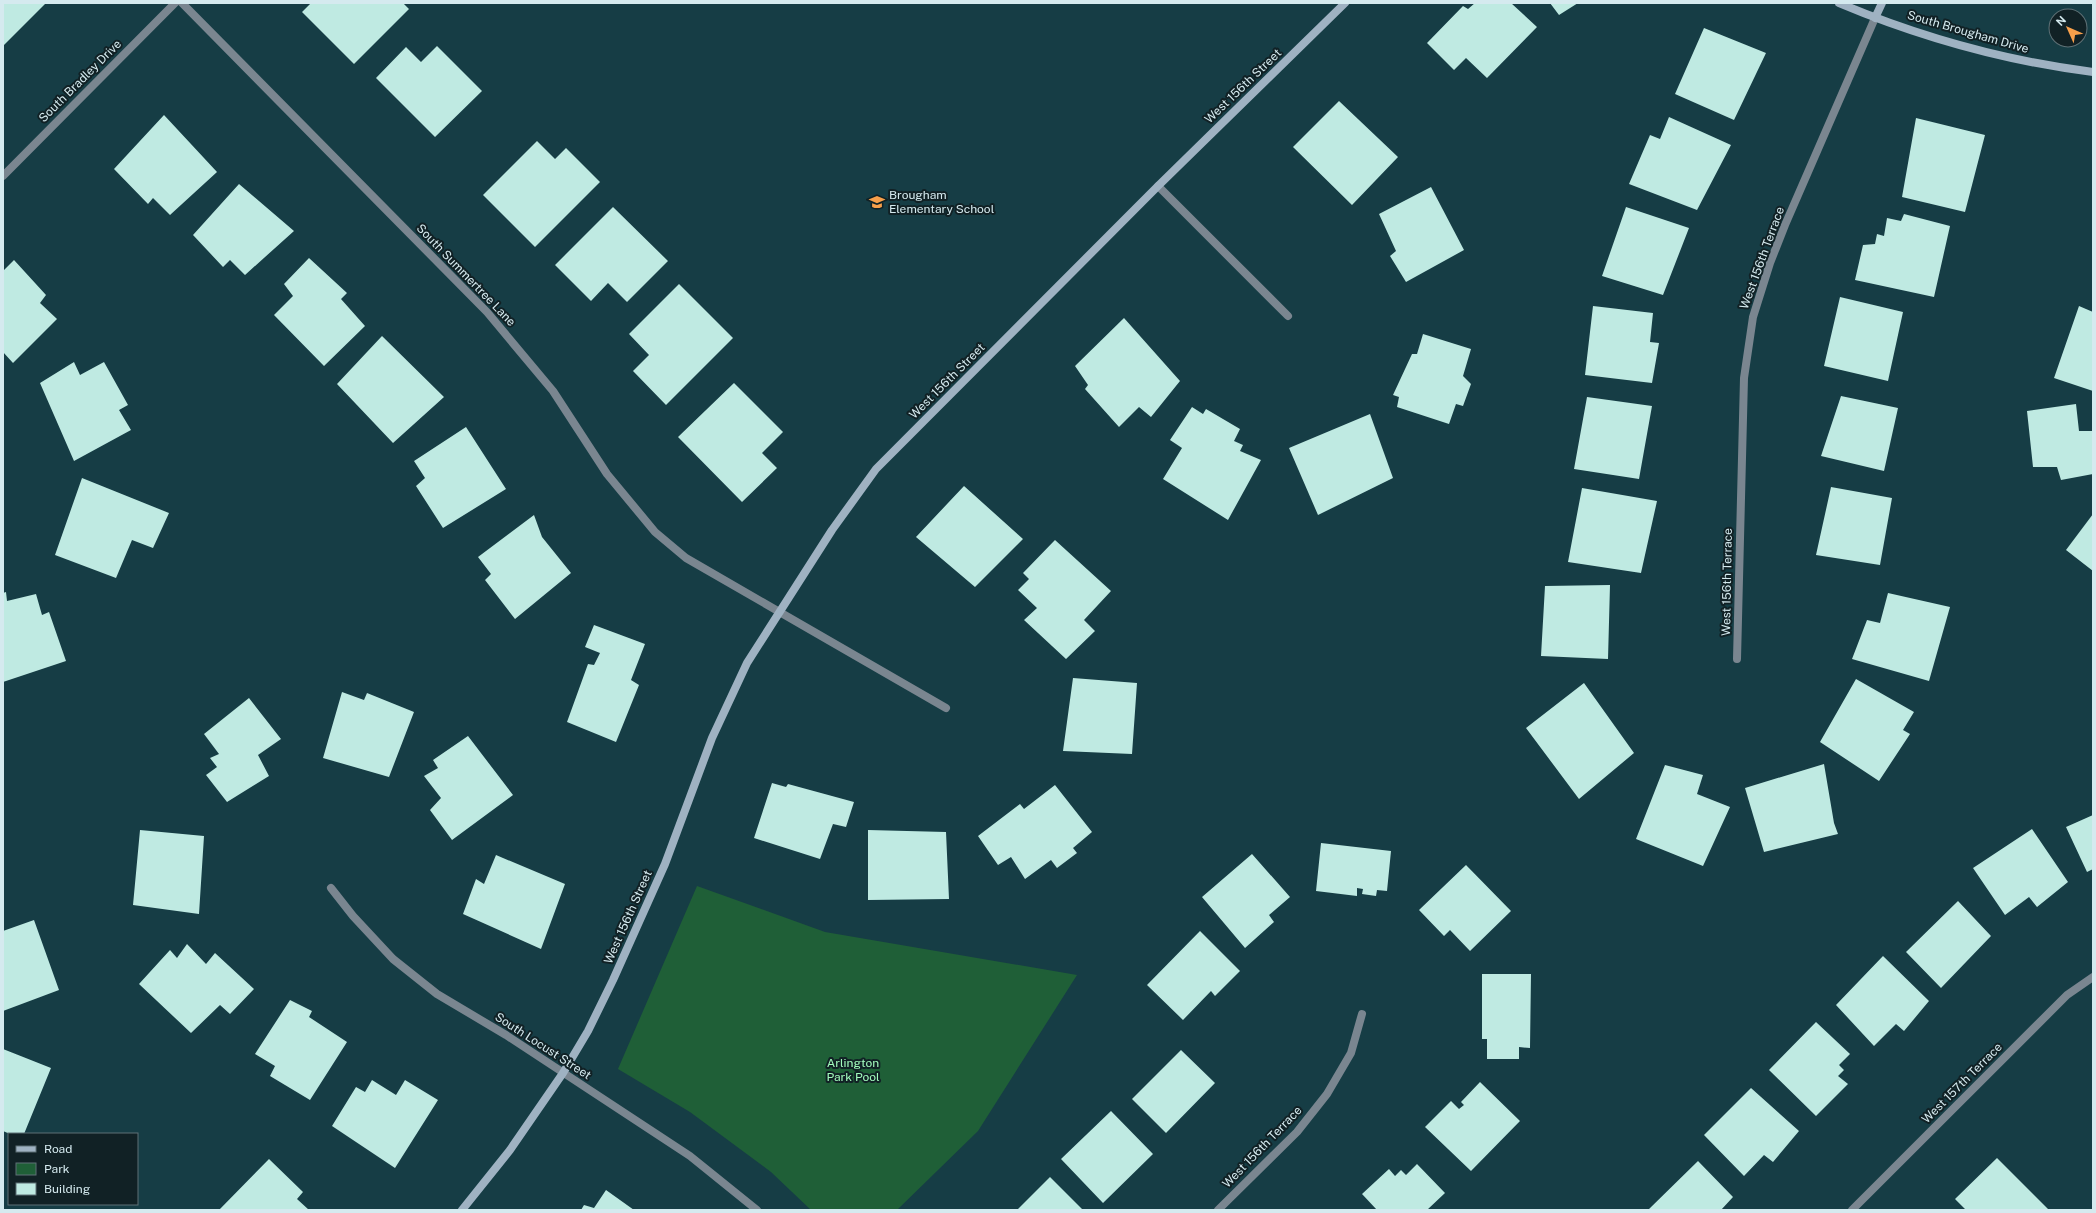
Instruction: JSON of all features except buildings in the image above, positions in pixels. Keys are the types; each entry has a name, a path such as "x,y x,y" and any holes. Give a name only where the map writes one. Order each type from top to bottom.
{"street":[{"name":"South Bradley Drive","path":"3,176 175,3"},
{"name":"South Summertree Lane","path":"182,3 488,312 553,392 607,474 655,532 686,558 778,612"},
{"name":"West 156th Street","path":"462,1210 510,1150 563,1073 614,980 665,864 712,738 744,670 778,612 832,530 876,469 1158,186 1345,3"},
{"name":"South Brougham Drive","path":"1839,3 1875,18 2002,57 2053,67 2093,72"},
{"name":"West 156th Terrace","path":"1737,659 1744,378 1753,318 1770,263 1785,225 1882,3"},
{"path":"1158,186 1288,316"},
{"path":"778,612 946,708"},
{"name":"South Locust Street","path":"332,888 353,916 393,960 436,994 506,1035 690,1156 757,1210"},
{"name":"West 157th Terrace","path":"1852,1210 2067,995 2093,977"},
{"name":"West 156th Terrace","path":"1218,1210 1297,1132 1327,1094 1351,1053 1362,1014"}],"green space":[{"name":"Arlington Park Pool","path":"697,886 825,932 1077,975 978,1131 897,1210 811,1210 771,1172 690,1112 618,1069"}],"place":[{"name":"Brougham Elementary School","path":"877,202"}]}
